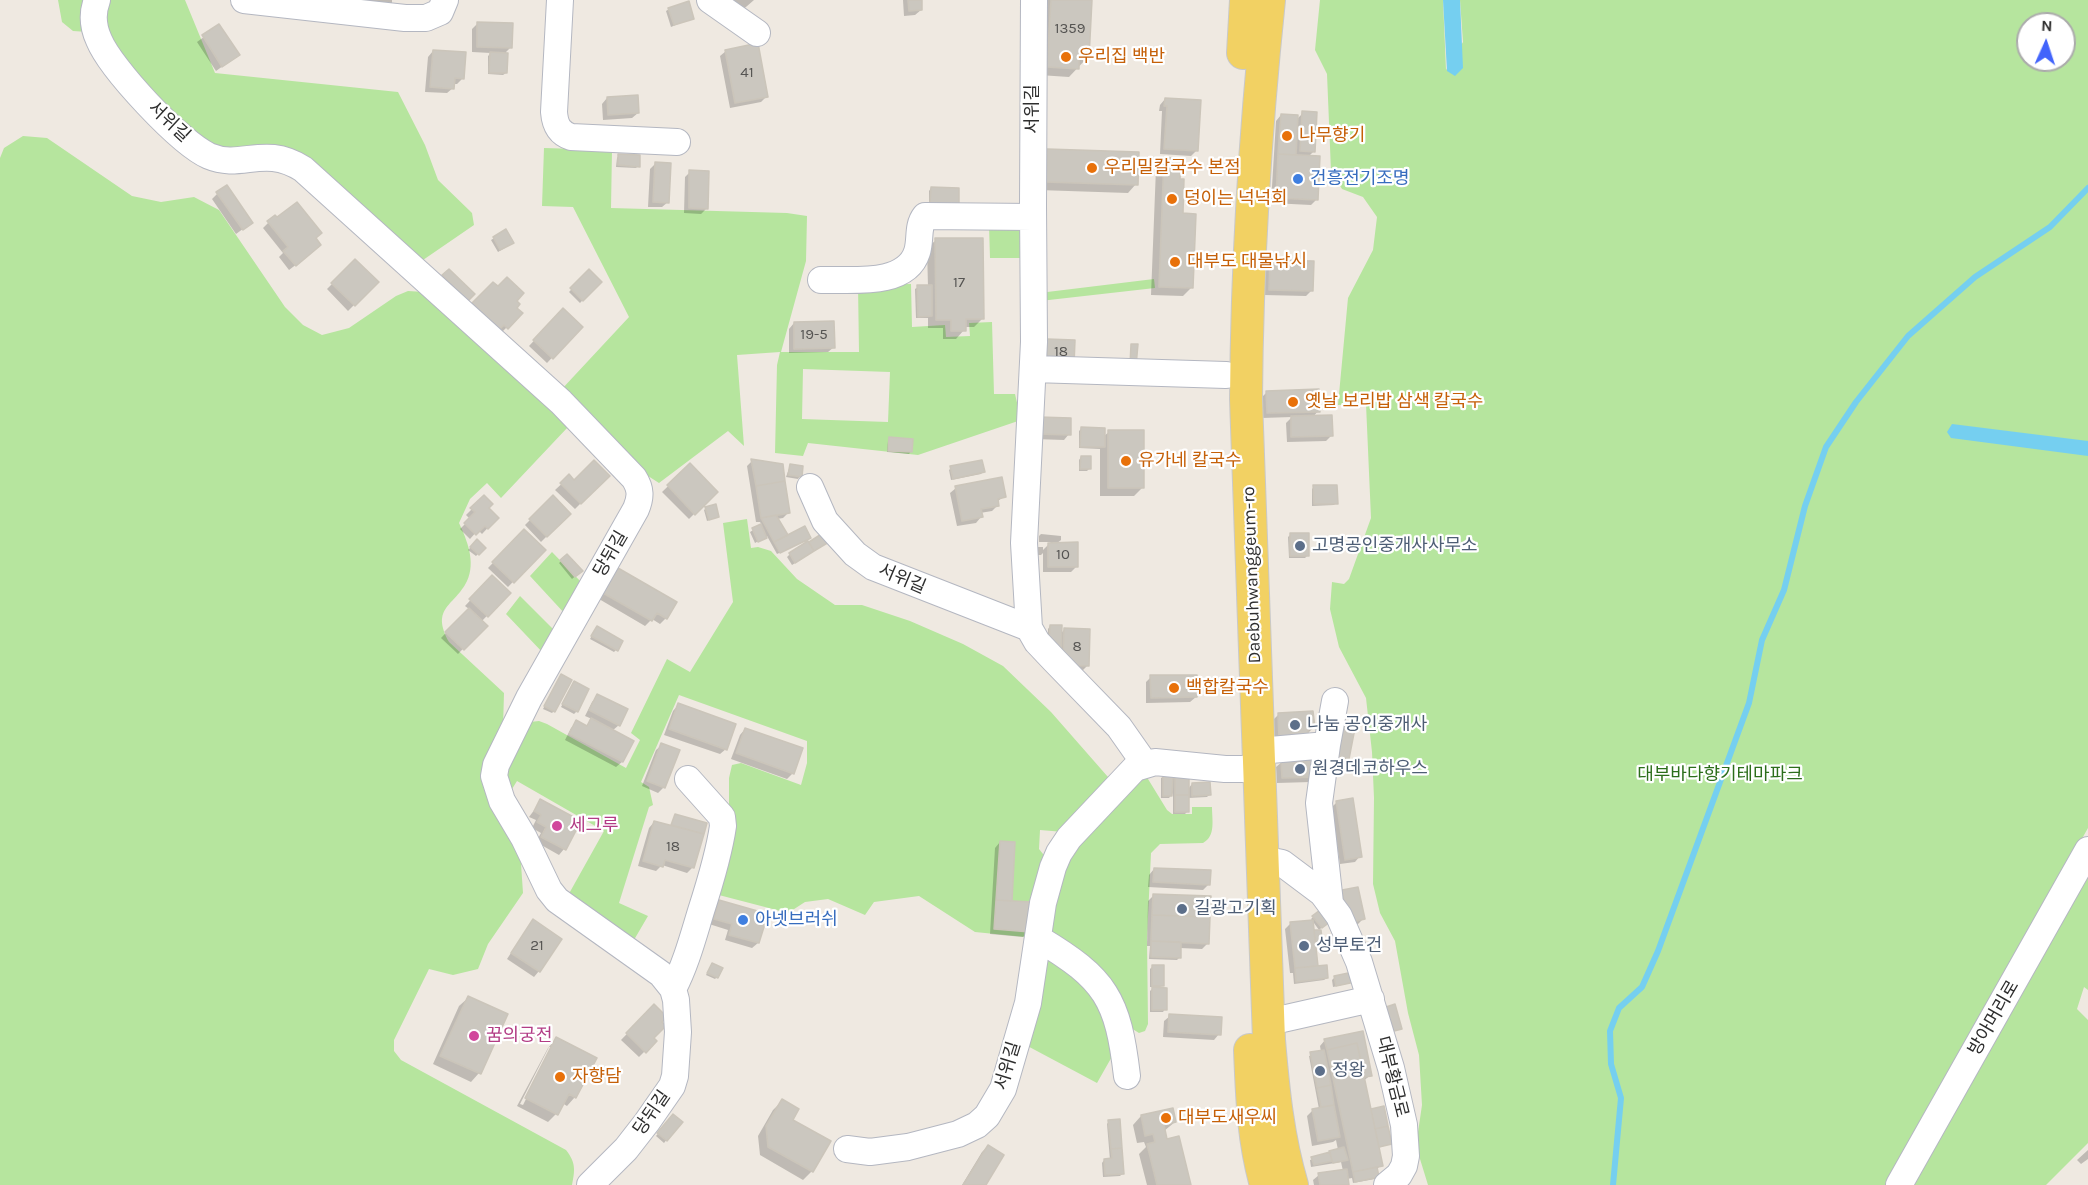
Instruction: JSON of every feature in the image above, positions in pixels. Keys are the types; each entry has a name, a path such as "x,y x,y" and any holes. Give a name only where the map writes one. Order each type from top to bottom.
{"main road":[{"name":"Daebuhwanggeum-ro","path":"1246,0 1229,258 1226,375 1253,763 1262,859 1274,1092 1292,1185"},
{"name":"Daebuhwanggeum-ro","path":"1266,1185 1257,1153 1252,1112 1253,763 1247,294 1259,108 1269,0"}],"street":[{"name":"서위길","path":"97,0 93,9 94,24 107,56 161,119 209,156 232,160 269,156 282,158 303,169"},
{"path":"244,0 382,16 426,18 440,12 445,0"},
{"path":"560,0 554,112 558,129 563,135 571,137 677,142"},
{"path":"710,0 757,33"},
{"name":"서위길","path":"810,487 825,521 855,554 873,567 1029,628 1024,543 1034,342 1034,0"},
{"name":"당뒤길","path":"303,169 561,402 634,478 638,485 640,494 636,510 529,698 496,765 494,776 502,801 524,838 549,890 557,900 661,974 673,989 678,1032 675,1076 672,1086 626,1149 590,1185"},
{"path":"821,280 881,278 905,270 914,261 918,250 921,220 925,216 1033,217"},
{"path":"1033,369 1226,375"},
{"path":"1029,628 1037,642 1119,727 1145,764 1155,762 1253,763 1327,745"},
{"name":"대부황금로","path":"1329,903 1319,803 1335,701"},
{"name":"서위길","path":"847,1149 870,1152 908,1147 958,1134 976,1125 987,1116 1002,1089 1028,1003 1048,883 1059,853 1069,838 1127,776 1135,768 1145,764"},
{"path":"673,989 691,946 710,883 723,825 723,817 688,779"},
{"name":"방아머리로","path":"1899,1185 2088,850"},
{"name":"대부황금로","path":"1262,859 1282,863 1289,868 1322,893 1339,916 1359,962 1371,999 1400,1102 1406,1156 1418,1185"},
{"path":"1039,939 1088,973 1103,989 1112,1004 1118,1022 1127,1076"},
{"path":"1269,1022 1371,999"},
{"path":"1254,1185 1257,1153"},
{"path":"1387,1185 1399,1175 1406,1156"}],"green space":[{"path":"58,0 90,0 88,32 73,31 62,22"},
{"path":"105,0 185,0 215,73 398,92 425,145 438,180 472,213 474,225 423,260 311,166 247,151 201,145 103,40"},
{"name":"대부바다향기테마파크","path":"1320,0 1443,0 1446,70 1463,42 1460,0 2088,0 2088,828 1886,1185 1428,1185 1416,1146 1422,1105 1419,1055 1408,1013 1395,941 1380,913 1373,884 1374,798 1366,698 1339,647 1330,609 1332,582 1344,584 1349,579 1371,518 1366,404 1338,405 1348,298 1373,250 1377,217 1363,197 1342,189 1331,171 1327,74 1315,50"},
{"path":"23,136 47,138 132,196 161,202 194,197 219,210 285,307 303,325 322,335 349,328 396,296 408,291 424,292 443,304 568,427 501,498 487,483 470,499 459,523 471,559 470,574 462,589 446,608 442,621 449,642 504,693 503,728 498,743 520,849 523,893 488,944 478,969 453,975 429,969 394,1040 394,1051 401,1060 566,1150 574,1167 572,1185 0,1185 0,158 4,148"},
{"path":"544,148 612,150 611,208 787,213 807,216 806,261 781,352 859,352 858,285 911,284 912,327 945,325 946,337 970,336 969,323 992,322 994,394 1015,394 1021,420 918,455 808,443 803,456 775,453 777,365 780,352 737,355 744,446 728,431 659,483 631,465 561,390 629,317 573,207 542,206","holes":["803,369 890,372 888,422 802,419"]},
{"path":"1026,224 1026,258 990,258 989,225"},
{"path":"1154,279 1155,288 1040,301 1039,293"},
{"path":"747,519 751,548 758,547 771,551 797,579 835,605 862,605 910,621 963,644 1003,666 1051,712 1108,777 1108,782 1064,832 1040,830 1039,849 1047,859 1035,938 975,932 919,896 874,902 865,915 828,899 805,902 788,913 715,894 729,833 729,778 732,765 741,763 801,785 807,763 807,741 679,695 641,782 649,787 653,805 649,807 619,903 648,916 631,945 566,899 604,831 517,781 507,797 502,773 530,722 539,721 626,768 640,740 631,733 667,659 690,672 733,602 723,523"},
{"path":"552,552 583,584 566,615 530,576"},
{"path":"520,596 556,632 544,654 506,614"},
{"path":"1144,777 1148,779 1167,810 1172,814 1192,814 1192,807 1212,807 1213,822 1212,832 1203,843 1160,844 1151,853 1147,938 1148,1024 1145,1031 1139,1033 1131,1028 1049,937 1061,863"},
{"path":"2088,872 2088,990 2084,987 2077,1009 2088,1020 2088,1143 2046,1185 1910,1185"},
{"path":"1048,955 1098,994 1118,1046 1097,1083 1020,1042"}],"water":[{"path":"1443,0 1460,0 1463,68 1455,76 1447,71"},
{"path":"1952,424 2088,441 2088,456 1951,438 1947,432"}],"building":[{"path":"908,0 922,0 922,10 909,11"},
{"path":"1051,0 1092,0 1089,58 1079,58 1079,69 1047,67"},
{"path":"689,1 694,19 674,25 668,8"},
{"path":"477,22 513,23 512,48 477,47"},
{"path":"219,24 240,55 222,67 202,35"},
{"path":"758,43 768,97 735,103 725,50"},
{"path":"433,50 466,52 464,79 455,78 454,89 430,87"},
{"path":"490,52 508,53 507,73 489,73"},
{"path":"638,95 639,113 608,115 607,97"},
{"path":"1165,98 1201,100 1198,151 1164,149 1167,106 1164,106"},
{"path":"1302,111 1317,112 1315,152 1300,151"},
{"path":"1281,114 1298,115 1296,155 1278,154"},
{"path":"1047,149 1139,152 1138,185 1046,182"},
{"path":"618,154 640,155 640,167 618,165"},
{"path":"1278,154 1320,156 1318,200 1276,198"},
{"path":"1164,158 1181,158 1180,179 1184,179 1183,213 1196,214 1193,288 1159,287"},
{"path":"655,162 671,163 669,203 653,202"},
{"path":"689,170 709,171 708,209 689,208"},
{"path":"227,185 253,223 243,230 216,192"},
{"path":"931,187 959,188 959,204 930,203"},
{"path":"297,202 322,233 316,238 321,245 296,266 283,251 288,247 267,221 275,215 277,217"},
{"path":"506,229 514,243 500,250 493,237"},
{"path":"935,238 983,238 984,319 966,319 966,331 951,331 951,320 936,320"},
{"path":"355,259 379,282 355,306 331,283"},
{"path":"1270,260 1314,261 1313,291 1269,290"},
{"path":"449,269 475,294 468,301 442,275"},
{"path":"589,269 602,282 583,301 570,288"},
{"path":"507,277 524,293 517,301 520,304 517,308 523,313 508,329 504,325 499,330 472,303 493,282 498,286"},
{"path":"917,285 932,285 932,316 918,317"},
{"path":"563,308 583,327 553,359 533,340"},
{"path":"834,321 835,348 794,349 794,322"},
{"path":"1047,339 1075,340 1074,365 1047,365"},
{"path":"1131,344 1138,344 1136,366 1130,365"},
{"path":"1319,389 1320,412 1267,413 1266,391"},
{"path":"1332,415 1333,436 1291,437 1291,416"},
{"path":"1039,417 1071,418 1071,435 1039,434"},
{"path":"1081,427 1105,428 1105,447 1080,447"},
{"path":"1108,430 1144,430 1144,488 1108,488"},
{"path":"889,437 913,439 912,452 888,451"},
{"path":"1081,456 1091,456 1091,469 1080,469"},
{"path":"751,459 783,464 785,481 756,486"},
{"path":"594,460 610,476 581,504 560,483 569,474 574,480"},
{"path":"982,460 985,472 953,479 950,466"},
{"path":"690,463 718,492 695,515 667,485"},
{"path":"790,464 803,466 802,477 788,475"},
{"path":"1002,477 1006,497 998,499 999,506 981,509 983,517 962,521 955,486"},
{"path":"785,481 790,513 761,518 756,486"},
{"path":"1313,485 1337,485 1338,504 1314,504"},
{"path":"484,495 493,504 489,508 499,518 488,529 485,526 476,535 464,523 475,512 470,508"},
{"path":"553,495 571,514 547,537 529,519"},
{"path":"716,504 719,517 709,520 705,507"},
{"path":"776,515 788,535 774,542 761,518"},
{"path":"761,524 767,538 758,542 752,528"},
{"path":"805,526 811,538 780,553 774,542"},
{"path":"524,529 546,550 514,583 492,562"},
{"path":"823,533 829,542 814,551 809,542"},
{"path":"1290,533 1309,533 1309,556 1290,556"},
{"path":"477,539 486,548 479,555 470,547"},
{"path":"808,541 814,551 795,563 789,553"},
{"path":"1078,542 1078,567 1048,567 1048,543"},
{"path":"567,554 583,571 575,577 560,560"},
{"path":"618,568 677,602 667,619 657,613 652,621 603,593"},
{"path":"492,575 511,593 488,617 469,599"},
{"path":"469,608 488,626 464,650 445,632"},
{"path":"1050,625 1062,625 1061,659 1049,646"},
{"path":"597,626 623,641 618,651 591,636"},
{"path":"1064,628 1090,629 1089,666 1063,665"},
{"path":"561,674 572,680 555,712 544,706"},
{"path":"1150,675 1197,675 1197,697 1151,698"},
{"path":"574,681 589,689 578,712 562,704"},
{"path":"597,694 628,709 620,726 589,710"},
{"path":"678,703 736,724 727,750 669,729"},
{"path":"1313,711 1315,728 1308,729 1308,737 1279,738 1278,713"},
{"path":"591,718 634,741 623,762 569,734 576,720 587,726"},
{"path":"1342,725 1355,728 1349,759 1336,756"},
{"path":"745,728 803,748 794,774 736,753"},
{"path":"661,743 680,750 665,788 647,781"},
{"path":"1317,754 1318,777 1282,778 1281,760"},
{"path":"1163,774 1173,775 1172,796 1163,796"},
{"path":"1175,774 1189,774 1189,795 1175,795"},
{"path":"1210,782 1211,795 1192,796 1192,783"},
{"path":"1175,795 1189,795 1189,812 1175,812"},
{"path":"1353,798 1362,857 1345,860 1336,801"},
{"path":"540,799 581,821 566,850 541,837 546,827 537,822 541,815 534,811"},
{"path":"675,814 707,823 704,834 671,825"},
{"path":"654,821 704,834 694,868 665,860 663,867 643,861"},
{"path":"1000,841 1015,842 1012,901 996,900"},
{"path":"1154,868 1211,870 1210,885 1153,882"},
{"path":"1358,887 1365,919 1348,923 1342,890"},
{"path":"1153,894 1211,896 1210,917 1152,915"},
{"path":"719,900 768,914 759,943 729,935 732,924 714,919"},
{"path":"996,900 1032,902 1030,932 994,929"},
{"path":"1320,910 1330,922 1322,928 1312,916"},
{"path":"1152,915 1210,917 1209,944 1151,941"},
{"path":"533,919 562,939 540,972 511,953"},
{"path":"1313,920 1318,966 1295,968 1290,922"},
{"path":"1314,930 1321,930 1323,947 1316,947"},
{"path":"1151,941 1181,942 1181,958 1151,957"},
{"path":"712,963 723,968 718,978 707,973"},
{"path":"1152,965 1164,965 1164,986 1152,986"},
{"path":"1327,965 1328,978 1296,982 1295,968"},
{"path":"1353,972 1355,982 1336,986 1334,976"},
{"path":"1152,987 1167,988 1167,1010 1152,1010"},
{"path":"468,996 508,1014 481,1074 440,1056"},
{"path":"654,1004 667,1017 662,1022 666,1026 654,1038 657,1041 646,1053 626,1033"},
{"path":"1395,1004 1402,1029 1394,1031 1386,1007"},
{"path":"1169,1014 1222,1017 1221,1035 1168,1032"},
{"path":"1363,1031 1372,1076 1364,1077 1357,1043 1327,1050 1324,1039"},
{"path":"556,1037 597,1058 576,1098 569,1094 558,1115 525,1098"},
{"path":"1357,1043 1383,1166 1353,1172 1327,1050"},
{"path":"1324,1050 1331,1085 1317,1088 1310,1052"},
{"path":"1331,1085 1334,1105 1321,1107 1317,1088"},
{"path":"782,1099 799,1109 793,1120 831,1141 813,1172 768,1147 766,1126"},
{"path":"1334,1105 1340,1137 1318,1141 1312,1109"},
{"path":"1384,1106 1388,1126 1375,1129 1371,1109"},
{"path":"1173,1108 1176,1122 1164,1125 1167,1139 1179,1136 1191,1185 1157,1185 1147,1144 1155,1142 1153,1134 1145,1136 1141,1115"},
{"path":"673,1114 683,1122 667,1141 657,1133"},
{"path":"1120,1119 1122,1148 1111,1149 1108,1120"},
{"path":"1388,1126 1392,1144 1379,1147 1375,1129"},
{"path":"988,1145 1004,1155 986,1185 963,1185"},
{"path":"1344,1147 1348,1160 1333,1163 1329,1151"},
{"path":"1122,1148 1124,1174 1105,1175 1104,1159 1112,1158 1111,1149"},
{"path":"1330,1152 1332,1161 1314,1165 1311,1157"},
{"path":"1377,1167 1379,1177 1355,1182 1353,1172"},
{"path":"1347,1169 1349,1185 1320,1185 1318,1173"}],"waterway":[{"path":"1613,1185 1621,1098 1611,1064 1610,1031 1619,1008 1642,987 1658,951 1749,703 1762,640 1784,590 1805,506 1826,447 1856,402 1908,336 1975,277 2050,227 2088,188"}],"place":[{"name":"우리집 백반","path":"1066,57"},
{"name":"나무향기","path":"1287,136"},
{"name":"우리밀칼국수 본점","path":"1092,168"},
{"name":"건흥전기조명","path":"1298,179"},
{"name":"덩이는 넉넉회","path":"1172,199"},
{"name":"대부도 대물낚시","path":"1175,262"},
{"name":"옛날 보리밥 삼색 칼국수","path":"1293,402"},
{"name":"유가네 칼국수","path":"1126,461"},
{"name":"고명공인중개사사무소","path":"1300,546"},
{"name":"백합칼국수","path":"1174,688"},
{"name":"나눔 공인중개사","path":"1295,725"},
{"name":"원경데코하우스","path":"1300,769"},
{"name":"세그루","path":"557,826"},
{"name":"길광고기획","path":"1182,909"},
{"name":"아넷브러쉬","path":"743,920"},
{"name":"성부토건","path":"1304,946"},
{"name":"꿈의궁전","path":"474,1036"},
{"name":"정왕","path":"1320,1071"},
{"name":"자향담","path":"560,1077"},
{"name":"대부도새우씨","path":"1166,1118"}]}
